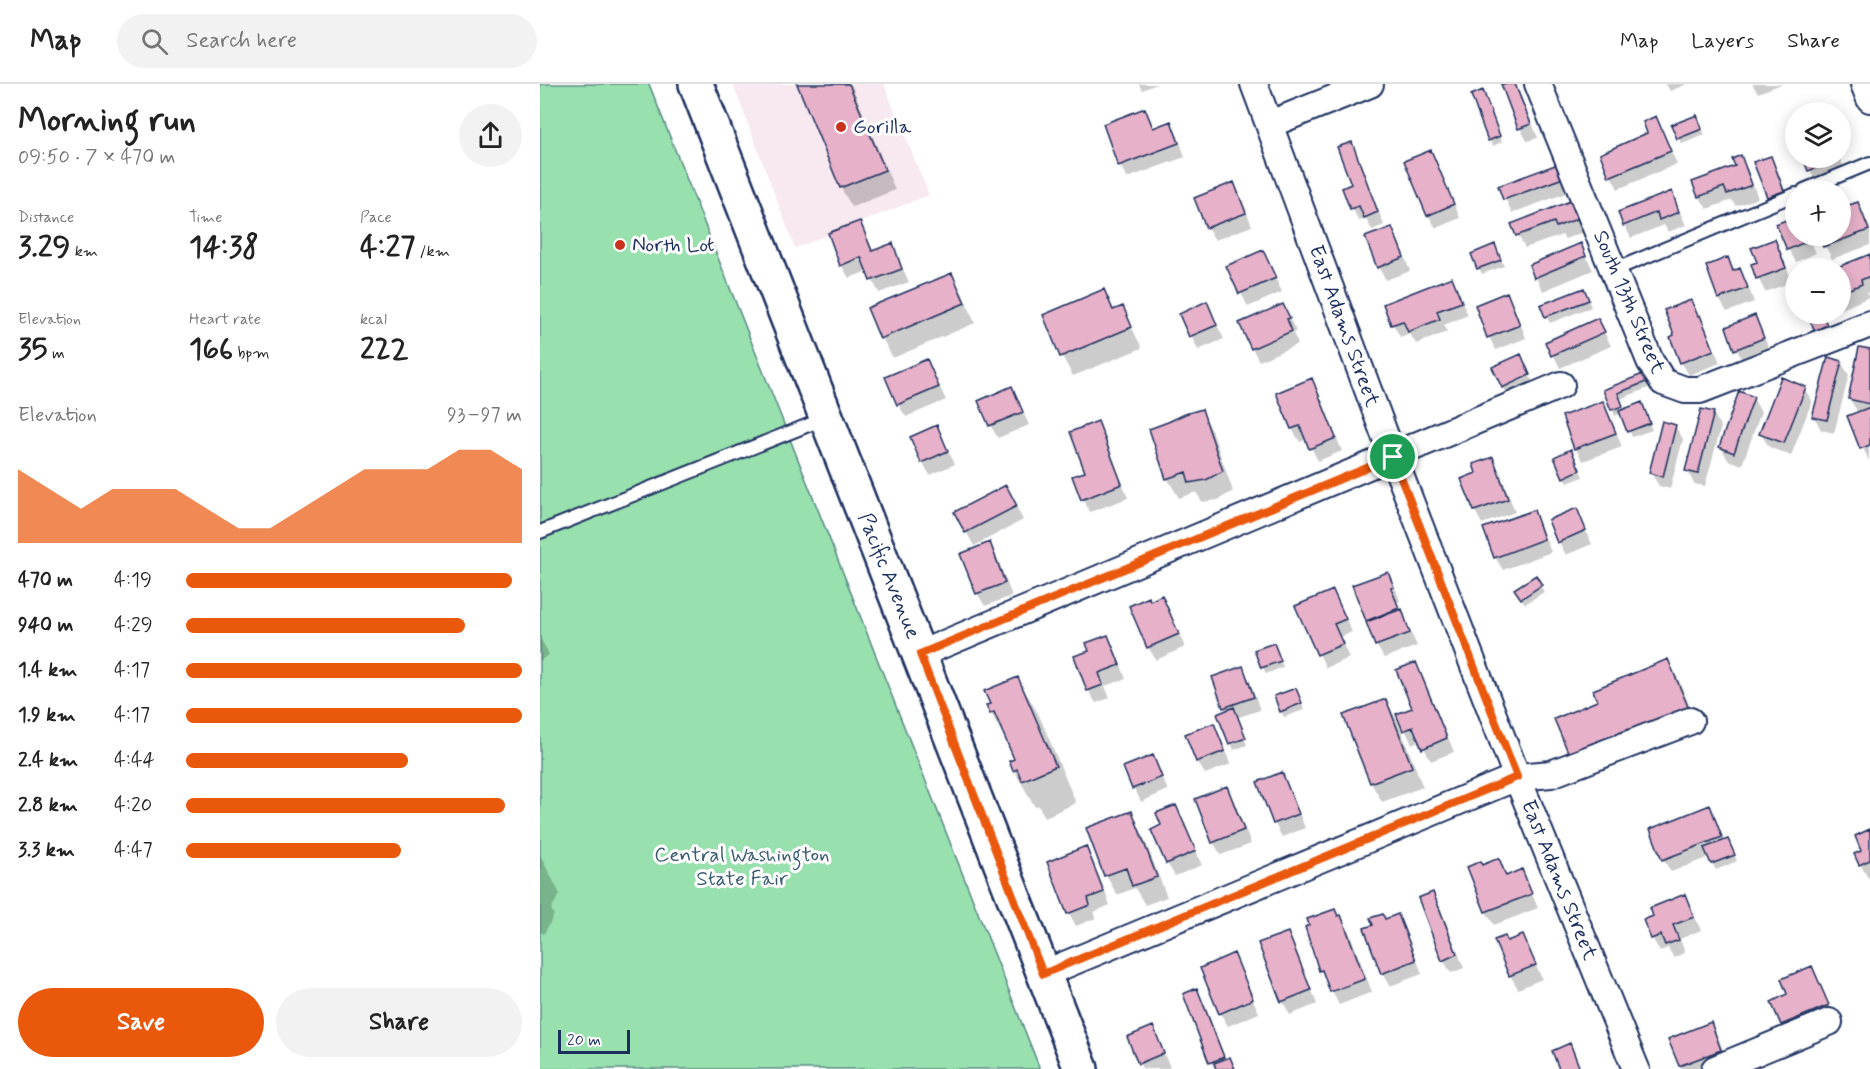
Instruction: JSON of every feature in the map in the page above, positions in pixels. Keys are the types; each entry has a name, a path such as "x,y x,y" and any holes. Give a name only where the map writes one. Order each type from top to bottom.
{"street":[{"name":"Pacific Avenue","path":"696,84 1081,1069"},
{"name":"East Adams Street","path":"1254,84 1393,457 1517,777 1636,1069"},
{"path":"1270,124 1370,84"},
{"name":"South 13th Street","path":"1538,84 1654,368 1663,382 1685,390 1700,390 1870,324"},
{"path":"1864,84 1870,99"},
{"path":"920,654 1561,386"},
{"path":"1043,974 1517,777 1551,774 1690,721"},
{"path":"1715,1069 1829,1022"}],"lane":[{"path":"1828,180 1870,163"},
{"path":"1614,270 1785,199"},
{"path":"540,532 826,418"}],"shaded area":[{"path":"733,84 884,84 929,195 795,248"}],"green space":[{"name":"Central Washington State Fair","path":"540,84 649,84 1040,1069 540,1069"}],"building":[{"name":"Gorilla","path":"797,84 849,84 885,170 840,188"},
{"path":"1501,84 1515,84 1531,124 1518,129"},
{"path":"1483,90 1500,136 1488,141 1471,95"},
{"path":"1145,108 1153,128 1171,121 1179,143 1118,166 1103,124"},
{"path":"1697,115 1702,129 1677,139 1671,125"},
{"path":"1656,116 1671,151 1609,177 1600,154 1647,133 1643,122"},
{"path":"1352,142 1378,212 1364,218 1359,206 1350,209 1342,188 1351,184 1337,147"},
{"path":"1431,150 1454,204 1427,216 1404,161"},
{"path":"1741,155 1752,185 1727,194 1724,187 1698,197 1692,182 1735,166 1732,159"},
{"path":"1771,156 1784,191 1767,197 1753,162"},
{"path":"1558,164 1563,178 1503,200 1498,186"},
{"path":"1234,182 1246,213 1206,228 1194,198"},
{"path":"1672,191 1679,212 1659,220 1657,212 1623,226 1618,212"},
{"path":"1573,200 1579,218 1556,227 1554,222 1516,236 1511,224"},
{"path":"1858,202 1869,230 1851,237 1851,204"},
{"path":"1785,220 1785,245 1776,224"},
{"path":"860,221 872,251 893,243 902,269 870,281 861,257 840,266 828,233"},
{"path":"1392,227 1404,257 1377,268 1365,237"},
{"path":"1775,239 1785,268 1756,279 1751,264 1757,262 1751,248"},
{"path":"1581,243 1586,256 1534,278 1529,265"},
{"path":"1495,244 1501,260 1477,269 1471,254"},
{"path":"1263,250 1276,278 1239,294 1226,266"},
{"path":"1870,254 1870,276 1861,280 1862,284 1851,288 1851,262"},
{"path":"1728,257 1733,271 1740,268 1748,288 1718,299 1706,266"},
{"path":"952,273 965,303 880,339 867,308"},
{"path":"1452,277 1462,302 1437,311 1440,319 1408,332 1403,321 1391,325 1383,304"},
{"path":"1584,288 1589,300 1545,317 1540,305"},
{"path":"1104,289 1113,310 1123,306 1132,327 1060,357 1043,315"},
{"path":"1507,292 1520,325 1487,338 1475,305"},
{"path":"1691,300 1698,316 1700,315 1714,350 1680,363 1670,337 1674,335 1664,310"},
{"path":"1207,301 1217,325 1189,337 1179,314"},
{"path":"1283,304 1290,318 1287,319 1292,331 1251,349 1239,323"},
{"path":"1755,315 1764,338 1734,350 1726,327"},
{"path":"1598,318 1605,332 1551,356 1545,342"},
{"path":"1812,324 1827,324 1827,325 1815,331"},
{"path":"1859,347 1870,349 1870,404 1848,399"},
{"path":"1521,354 1530,375 1502,388 1492,367"},
{"path":"1828,357 1842,361 1827,420 1812,417"},
{"path":"927,359 939,387 897,405 885,377"},
{"path":"1643,374 1646,382 1618,393 1623,406 1611,410 1603,390"},
{"path":"1781,377 1806,387 1784,443 1759,434"},
{"path":"1312,378 1336,438 1309,449 1300,426 1291,429 1276,393"},
{"path":"1012,386 1023,412 989,426 978,401"},
{"path":"1739,391 1754,397 1734,453 1719,447"},
{"path":"1603,401 1616,433 1574,449 1562,416"},
{"path":"1642,402 1650,423 1627,432 1619,411"},
{"path":"1870,407 1870,445 1860,449 1847,416"},
{"path":"1202,409 1223,471 1206,480 1189,483 1186,472 1166,479 1149,429"},
{"path":"1701,409 1714,412 1698,474 1685,471"},
{"path":"1098,421 1122,484 1081,500 1072,476 1085,472 1070,432"},
{"path":"1662,421 1676,425 1663,477 1649,473"},
{"path":"937,425 948,451 921,463 910,437"},
{"path":"1571,449 1580,470 1563,478 1554,457"},
{"path":"1493,457 1508,499 1474,511 1461,479 1476,473 1473,464"},
{"path":"1006,485 1017,506 965,533 954,512"},
{"path":"1577,508 1586,530 1557,543 1548,520"},
{"path":"1534,510 1544,539 1494,558 1483,528"},
{"path":"990,542 1005,583 976,594 960,554"},
{"path":"1388,572 1394,587 1391,588 1399,608 1366,621 1352,585"},
{"path":"1536,575 1542,585 1521,599 1514,589"},
{"path":"1333,590 1346,619 1334,624 1343,644 1317,655 1295,606"},
{"path":"1162,595 1179,634 1147,648 1129,606 1149,597 1150,601"},
{"path":"1402,609 1410,633 1375,646 1366,622"},
{"path":"1108,635 1120,665 1099,673 1103,685 1087,691 1074,656 1089,651 1086,643"},
{"path":"1274,643 1281,661 1261,668 1254,650"},
{"path":"1668,659 1689,709 1571,759 1554,719 1597,701 1593,690"},
{"path":"1416,662 1447,738 1422,749 1413,727 1403,731 1396,714 1412,708 1396,670"},
{"path":"1243,666 1254,697 1223,708 1212,677"},
{"path":"1018,677 1056,766 1022,781 1017,769 1013,771 1009,761 1014,759 994,712 990,714 986,705 990,704 984,691"},
{"path":"1296,688 1302,703 1280,712 1274,696"},
{"path":"1386,699 1412,767 1370,783 1343,715"},
{"path":"1234,707 1246,738 1229,744 1217,714"},
{"path":"1214,723 1225,751 1196,762 1185,734"},
{"path":"1153,755 1162,777 1132,789 1123,767"},
{"path":"1282,772 1299,814 1273,824 1257,782"},
{"path":"1227,786 1244,830 1212,843 1195,799"},
{"path":"1176,805 1196,851 1166,864 1151,830 1161,825 1156,813"},
{"path":"1710,805 1722,837 1662,860 1650,829"},
{"path":"1132,811 1157,877 1132,886 1126,868 1104,876 1086,828"},
{"path":"1870,829 1870,860 1859,865 1854,854 1861,851 1855,836"},
{"path":"1728,839 1735,855 1711,864 1704,848"},
{"path":"1086,846 1104,892 1088,898 1090,905 1067,914 1047,862"},
{"path":"1499,858 1506,876 1522,869 1532,894 1485,912 1467,867 1481,861 1482,865"},
{"path":"1433,892 1457,954 1442,961 1418,898"},
{"path":"1685,894 1694,917 1673,925 1679,940 1665,945 1661,935 1651,939 1643,920 1653,916 1650,908"},
{"path":"1335,909 1338,916 1341,915 1365,979 1330,992 1322,970 1319,971 1305,927 1309,925 1307,919"},
{"path":"1383,914 1385,919 1398,914 1416,960 1381,974 1364,928 1373,925 1370,918"},
{"path":"1288,932 1311,990 1281,1002 1258,943"},
{"path":"1523,935 1536,965 1509,976 1494,940 1505,936 1507,941"},
{"path":"1234,953 1253,999 1219,1014 1200,968"},
{"path":"1812,966 1829,1005 1781,1025 1771,1002 1787,994 1781,979"},
{"path":"1197,988 1224,1057 1209,1063 1183,994"},
{"path":"1711,1022 1721,1050 1679,1066 1668,1039"},
{"path":"1153,1026 1164,1053 1138,1064 1127,1037"},
{"path":"1570,1043 1580,1069 1559,1069 1552,1051"},
{"path":"1230,1057 1235,1069 1216,1069 1214,1063"}],"place":[{"name":"Gorilla","path":"841,127"},
{"name":"North Lot","path":"620,245"}],"route":[{"path":"1393,457 1517,777 1043,974 920,654 1393,457"}]}
